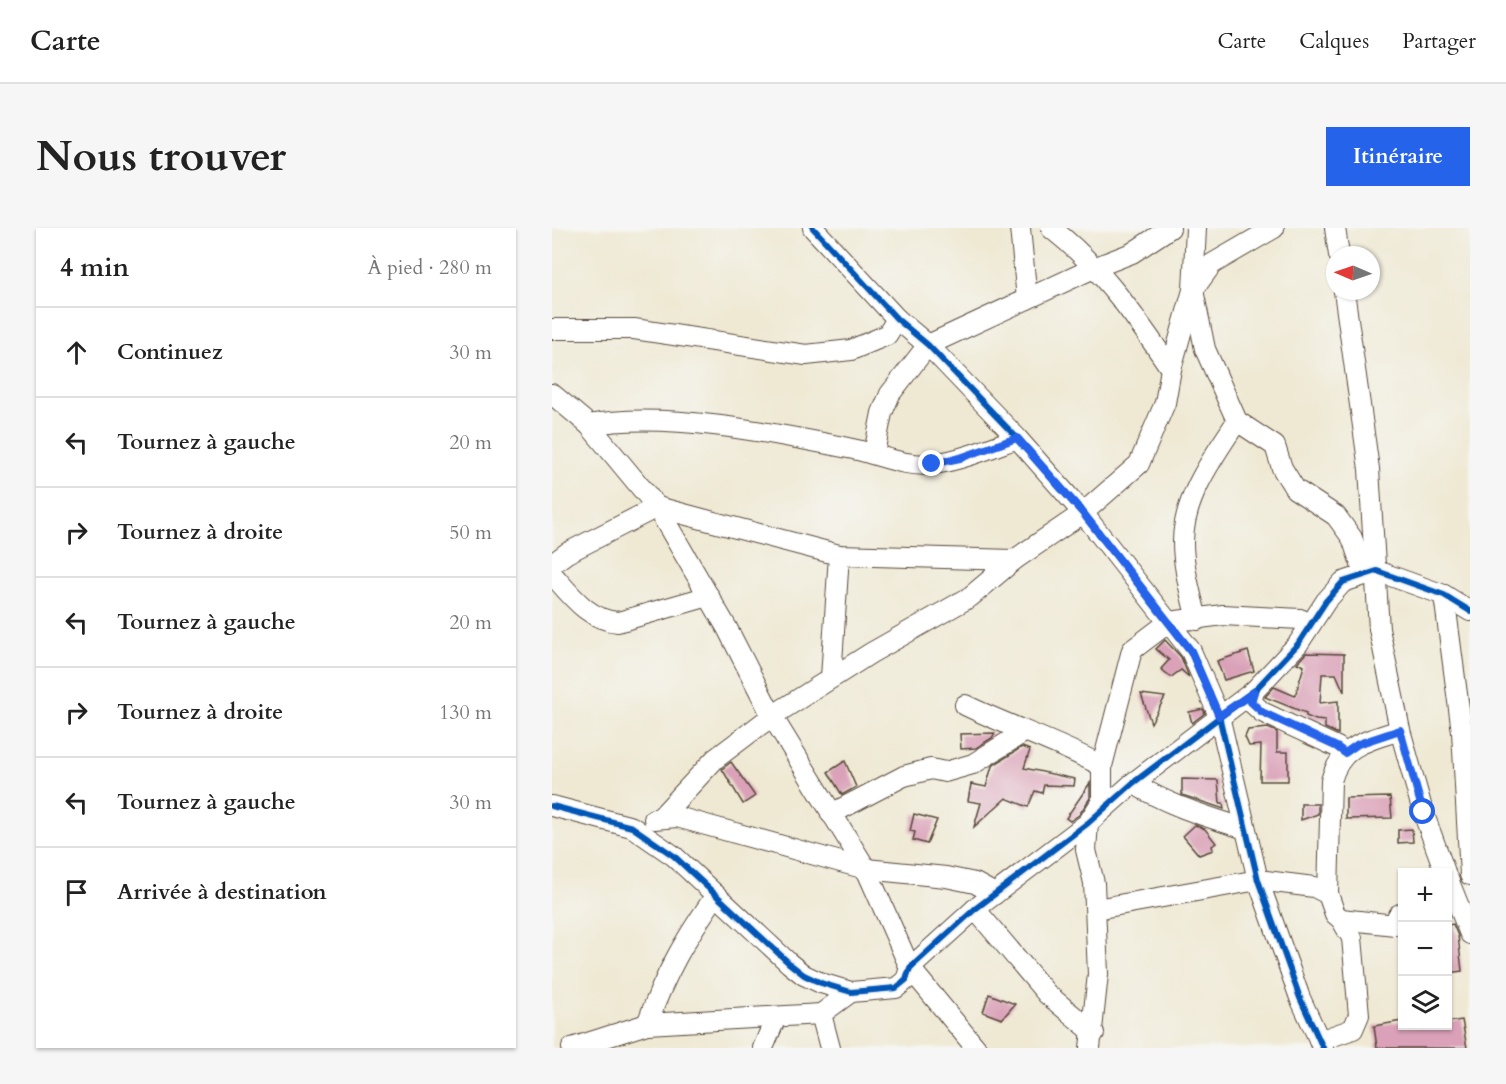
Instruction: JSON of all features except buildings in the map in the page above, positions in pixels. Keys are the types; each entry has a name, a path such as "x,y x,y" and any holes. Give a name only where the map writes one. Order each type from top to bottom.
{"street":[{"path":"813,228 897,319 928,345 1017,438 1083,513 1191,651 1219,716 1258,880 1300,998 1321,1045 1353,1029 1359,1015 1352,938 1341,919 1335,914 1328,894 1330,781 1335,766 1345,753 1358,744 1400,730"},
{"path":"1020,228 1026,299"},
{"path":"1051,228 1096,267 1132,312 1171,369"},
{"path":"874,453 882,413 890,394 928,345 1096,267 1132,253 1170,228"},
{"path":"661,817 715,759 772,716 831,678 969,597 1014,560 1083,513 1139,464 1159,420 1193,290 1196,228"},
{"path":"1274,228 1212,264 1193,290 1206,349 1237,421 1275,446 1282,468 1295,489 1336,516 1352,537 1370,572"},
{"path":"1335,228 1338,246"},
{"path":"1345,300 1369,470 1370,572 1379,629 1400,730 1423,812 1443,868"},
{"path":"552,329 634,329 806,355 851,350 887,335 897,319"},
{"path":"552,394 589,426 657,507 709,596 772,716 866,870 910,968 970,1045"},
{"path":"589,426 614,420 638,420 720,427 874,453 904,463 932,464 960,458 1017,438"},
{"path":"1197,620 1183,541 1186,513 1205,473 1237,421"},
{"path":"552,564 567,553 657,507 839,555 1014,560"},
{"path":"831,678 839,555"},
{"path":"552,806 632,827 674,856 804,975 851,992 897,988 906,980 910,968 975,909 1088,824 1133,783 1219,716 1254,692 1298,644 1326,602 1343,582 1370,572 1444,594 1470,611"},
{"path":"552,574 589,612 604,621 618,622 709,596"},
{"path":"1444,594 1462,732 1469,808 1470,875"},
{"path":"1092,1040 1098,974 1094,883 1086,850 1088,824 1102,801 1102,766 1132,650 1169,622 1223,615 1300,619 1311,624"},
{"path":"1254,692 1251,702 1262,712 1337,747 1345,753"},
{"path":"965,705 1024,732 1071,749 1102,766"},
{"path":"831,814 904,776 931,769 945,772 973,764 1024,732"},
{"path":"1133,783 1178,808 1245,829"},
{"path":"632,827 661,817 677,817 866,870 946,877 975,883 995,894"},
{"path":"1096,909 1258,880 1314,887 1328,894"},
{"path":"646,1024 663,979 684,941 716,895"},
{"path":"1452,897 1470,934"},
{"path":"975,909 1047,994 1092,1040"},
{"path":"1341,919 1395,925 1398,915"},
{"path":"572,1048 646,1024 821,1014 851,992"},
{"path":"821,1014 828,1032 830,1048"},
{"path":"763,1048 776,1017"}],"cycle path":[{"path":"813,228 897,319 928,345 1017,438 1083,513 1191,651 1219,716 1258,880 1300,998 1323,1048"},
{"path":"552,806 632,827 674,856 804,975 851,992 896,988 906,980 910,968 975,909 1088,823 1133,783 1254,691 1298,644 1326,601 1343,582 1377,571 1444,595 1470,611"}],"route":[{"path":"932,464 960,458 1017,438 1083,513 1191,651 1219,716 1254,692 1251,702 1262,712 1325,741 1345,753 1358,744 1400,730 1423,812"}]}
